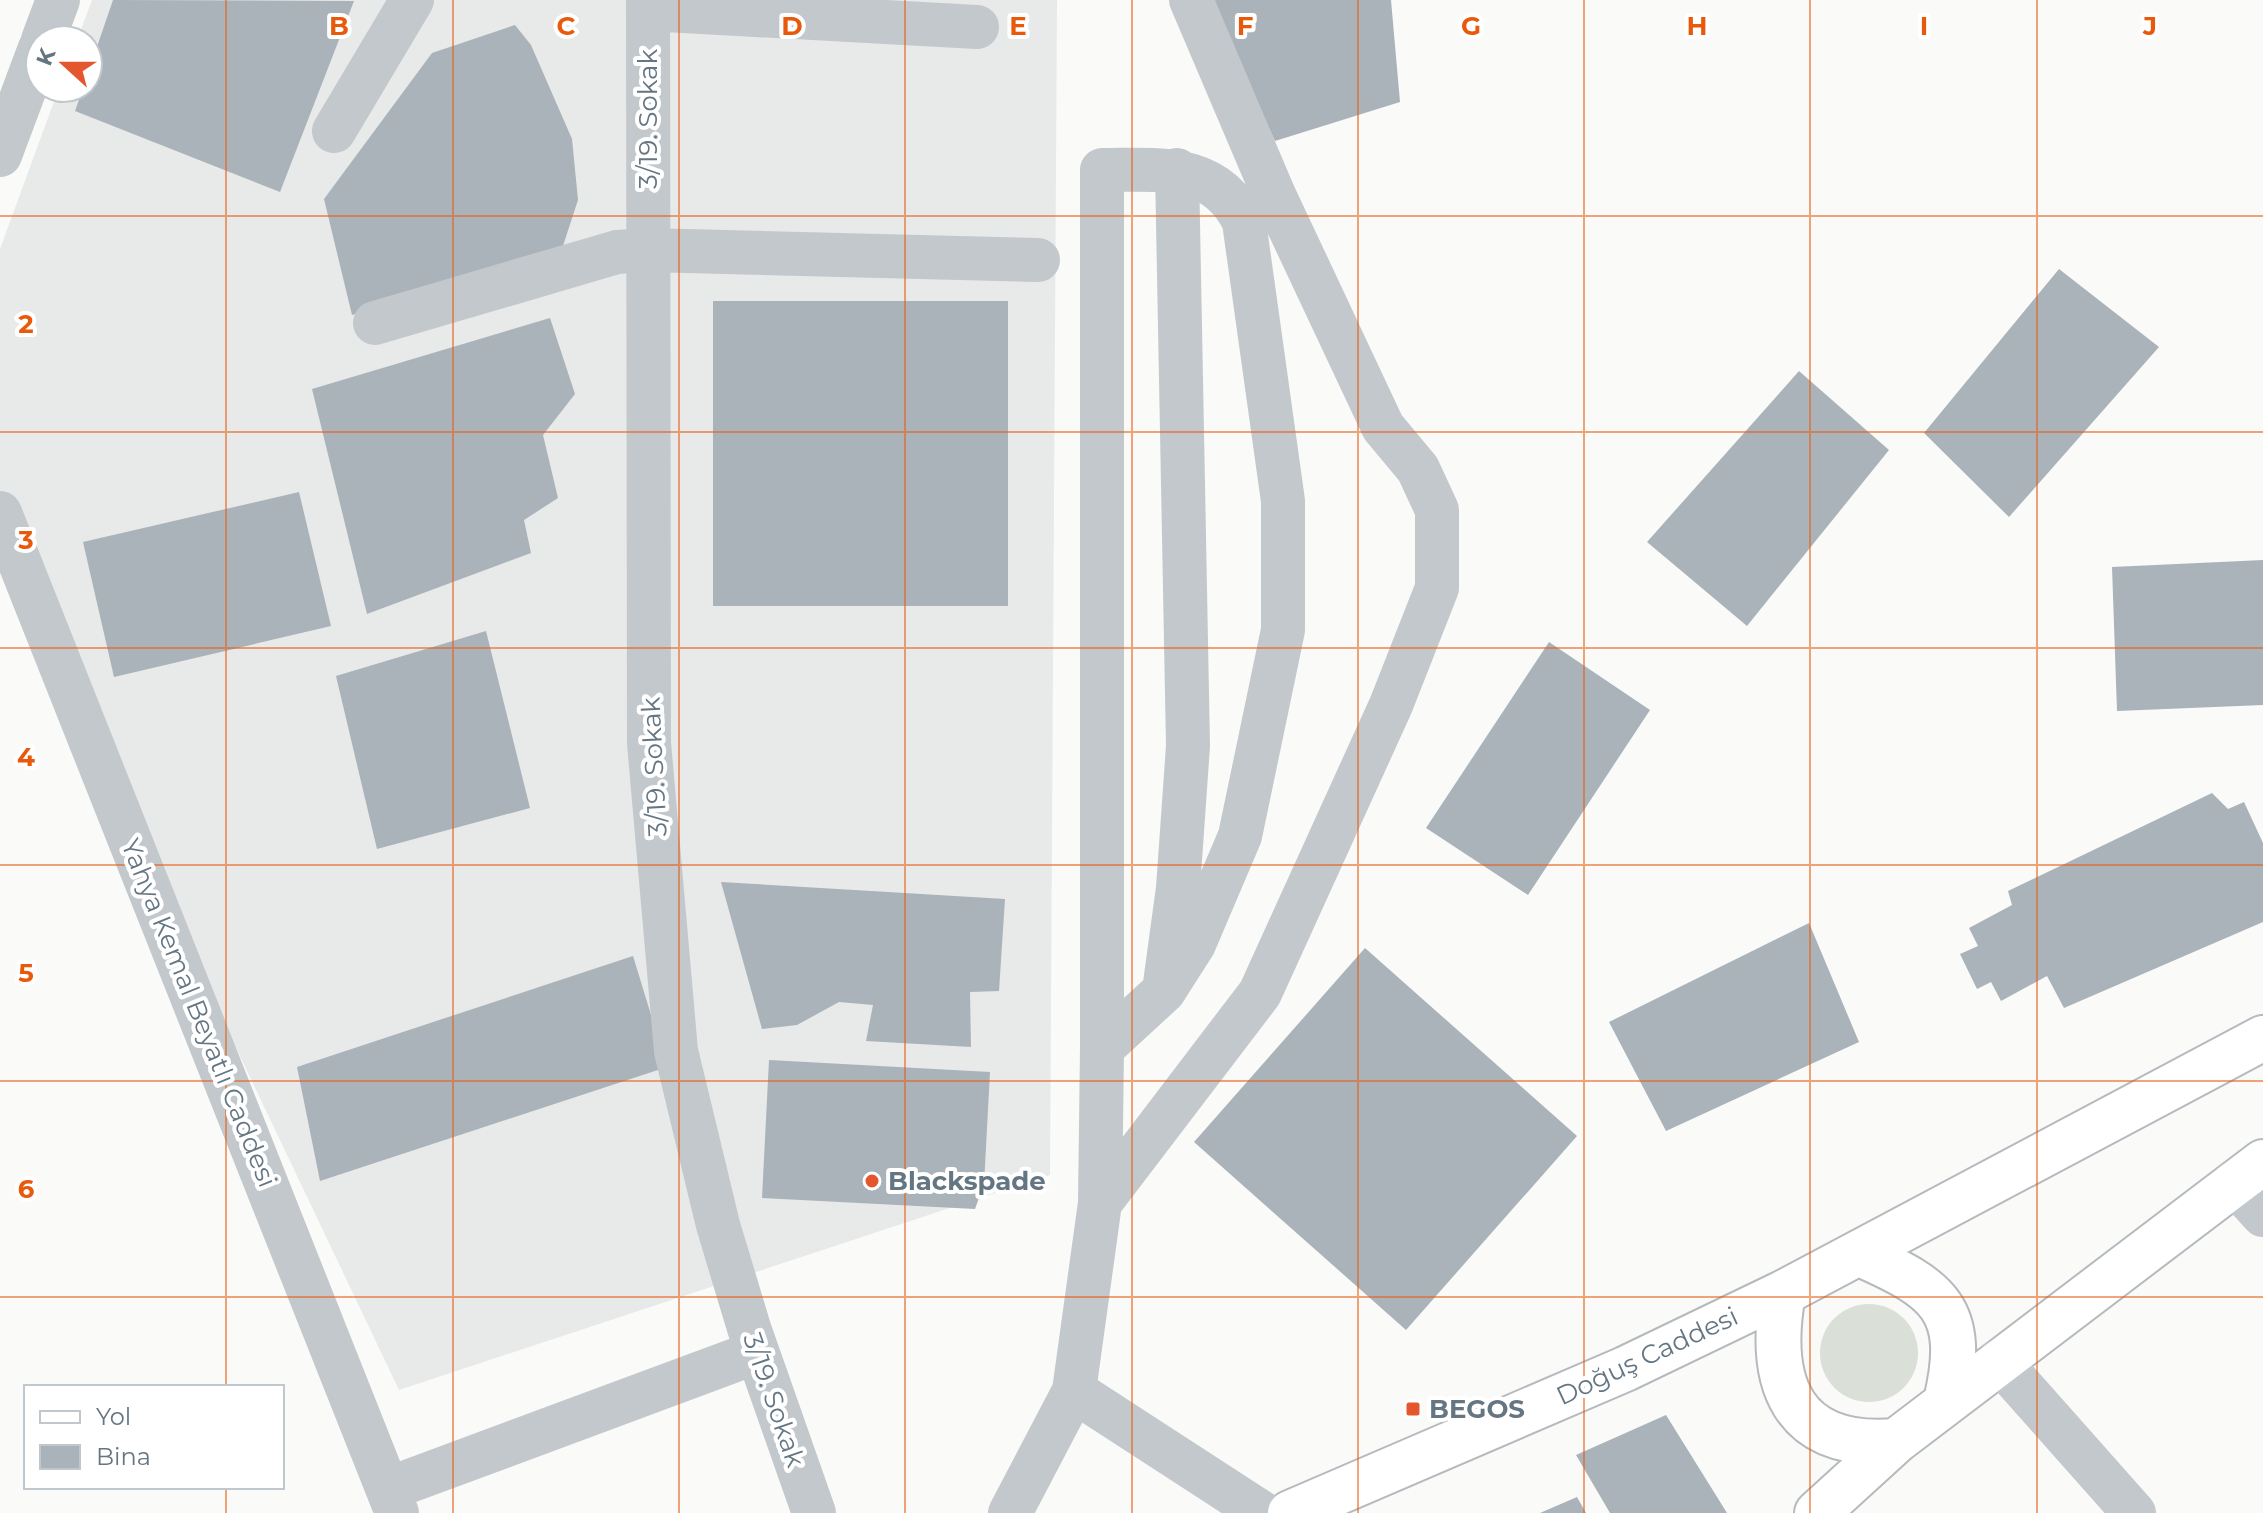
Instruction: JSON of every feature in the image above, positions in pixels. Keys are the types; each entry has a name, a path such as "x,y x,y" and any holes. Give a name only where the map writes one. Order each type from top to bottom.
{"main road":[{"path":"1896,1441 1870,1443 1841,1440 1816,1428 1796,1409 1782,1384 1777,1357 1776,1330 1783,1293 2263,1038"},
{"path":"1817,1513 1896,1441 1946,1401 2248,1173"},
{"path":"1860,1254 1915,1279 1936,1298 1950,1322 1955,1350 1946,1401"},
{"name":"Doğuş Caddesi","path":"1290,1513 1625,1369 1783,1293"}],"street":[{"path":"49,24 58,0"},
{"path":"334,131 412,0"},
{"path":"1100,1203 1260,993 1391,705 1437,588 1437,510 1418,469 1383,427 1274,195 1191,0"},
{"path":"648,4 977,27"},
{"name":"3/19. Sokak","path":"648,4 649,743 676,1051 718,1225 757,1352 814,1513"},
{"path":"0,155 24,91"},
{"path":"1010,1513 1074,1391 1100,1203 1102,170 1177,170 1193,174 1221,189 1244,222 1283,501 1283,630 1240,836 1194,944 1164,991 1102,1048"},
{"path":"1164,991 1178,888 1188,746 1177,170"},
{"path":"375,323 617,252 648,250 1038,260"},
{"name":"Yahya Kemal Beyatlı Caddesi","path":"0,513 392,1501"},
{"path":"2248,1173 2263,1215"},
{"path":"392,1501 757,1352"},
{"path":"1999,1361 2134,1513"},
{"path":"1074,1391 1262,1513"}],"shaded area":[{"path":"92,0 1057,0 1050,1175 399,1390 0,552 0,249 53,104 104,104 104,24 83,24"},
{"path":"1869,1304 1888,1308 1903,1319 1914,1334 1918,1353 1914,1372 1903,1387 1888,1398 1869,1402 1850,1398 1835,1387 1824,1372 1820,1353 1824,1334 1835,1319 1850,1308"}],"building":[{"path":"113,0 354,1 280,192 75,111 77,104 104,104 104,26"},
{"path":"1210,0 1391,0 1400,102 1275,141"},
{"path":"515,25 531,45 572,139 578,200 558,261 352,315 324,199 432,53"},
{"path":"2059,269 2159,347 2009,517 1924,433"},
{"path":"713,301 1008,301 1008,606 713,606"},
{"path":"550,318 575,394 543,435 558,498 524,520 531,553 367,614 312,389"},
{"path":"1799,371 1889,450 1747,626 1647,542"},
{"path":"299,492 331,626 114,677 83,542"},
{"path":"2263,560 2263,705 2117,711 2112,567"},
{"path":"486,631 530,808 377,849 336,676"},
{"path":"1549,642 1650,710 1528,895 1426,828"},
{"path":"2212,793 2228,809 2244,802 2263,843 2263,922 2064,1008 2047,976 2001,1001 1991,982 1977,989 1960,954 1978,946 1969,928 2012,905 2008,891"},
{"path":"721,882 1005,899 999,991 970,992 971,1047 866,1041 873,1005 839,1002 797,1025 762,1029"},
{"path":"1809,923 1859,1042 1666,1131 1609,1022"},
{"path":"1365,948 1577,1136 1406,1330 1194,1142"},
{"path":"633,956 667,1067 320,1181 297,1067"},
{"path":"769,1060 990,1072 984,1184 975,1209 762,1198"},
{"path":"1666,1415 1727,1513 1610,1513 1576,1455"},
{"path":"1577,1497 1586,1513 1540,1513"}],"place":[{"name":"Blackspade","path":"872,1181"},
{"name":"BEGOS","path":"1413,1409"}]}
